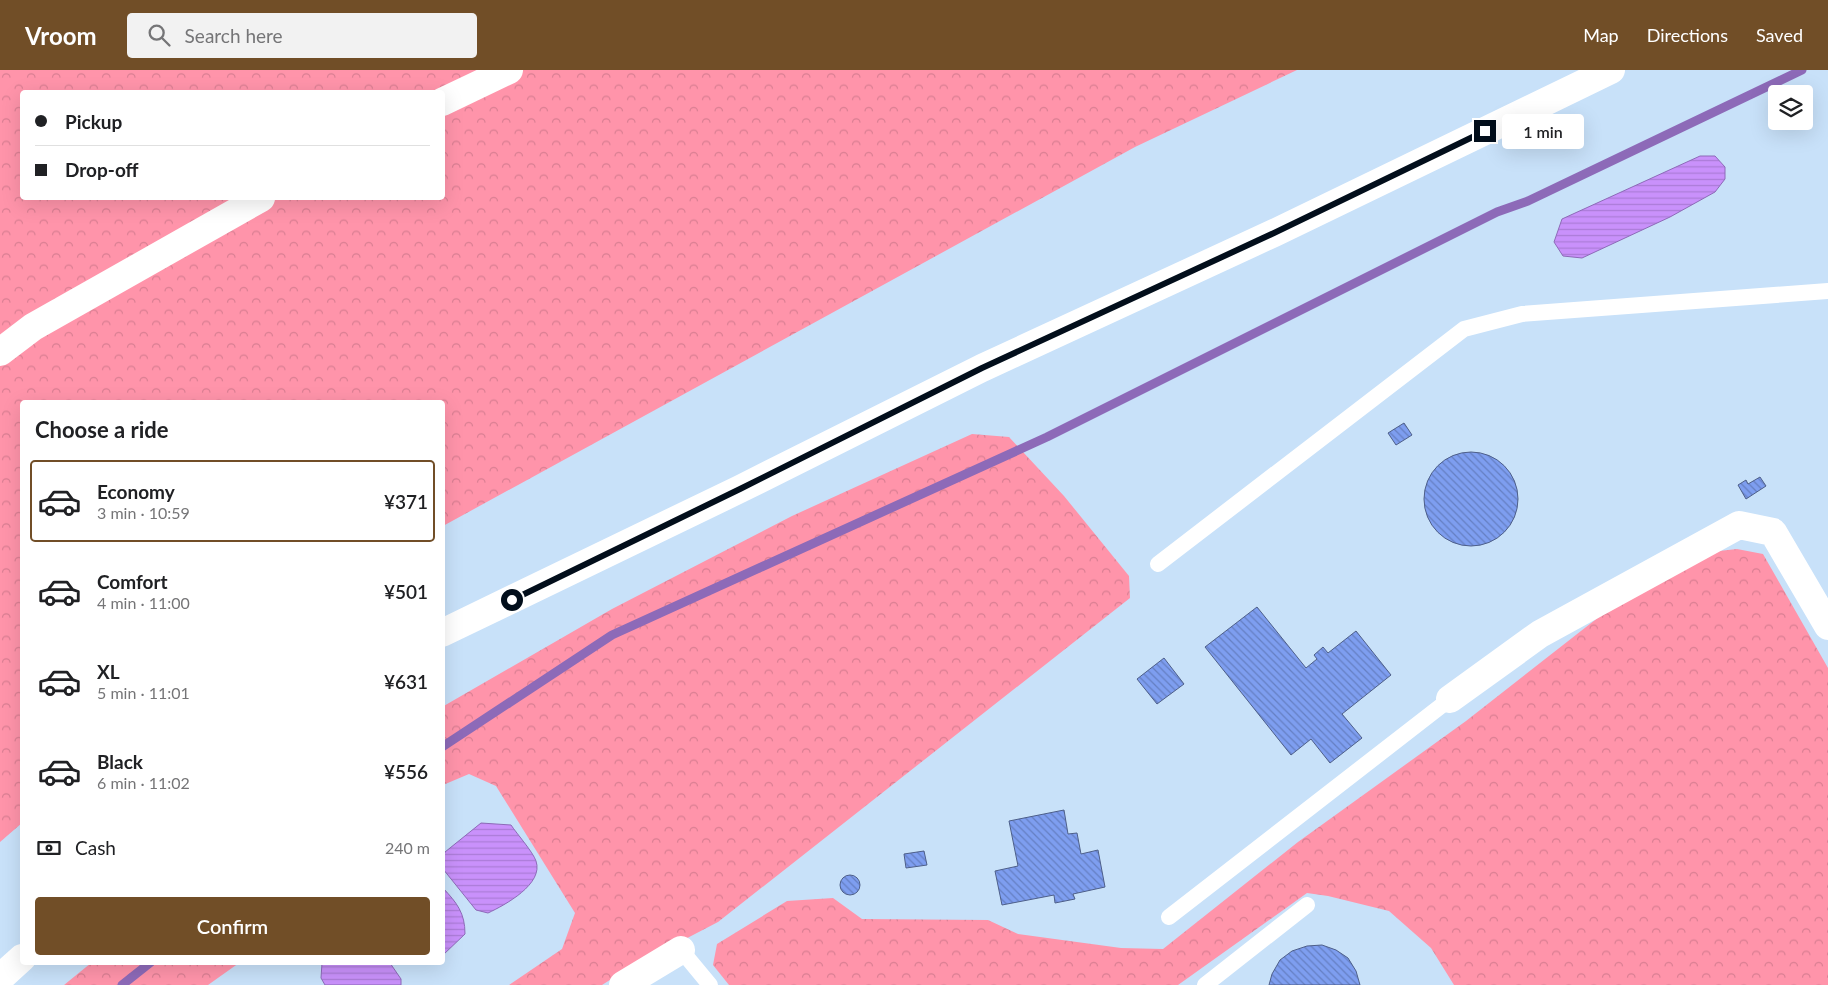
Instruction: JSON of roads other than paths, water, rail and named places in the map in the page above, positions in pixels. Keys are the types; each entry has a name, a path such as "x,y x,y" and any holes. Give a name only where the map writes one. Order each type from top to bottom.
{"street":[{"path":"445,101 509,70"},
{"path":"445,633 740,489 982,368 1274,233 1611,70"},
{"path":"0,352 33,327 257,200"},
{"path":"1450,699 1540,634 1739,525 1773,532 1828,626"},
{"path":"623,985 681,950"},
{"path":"0,978 20,960"}],"lane":[{"path":"1158,564 1464,329 1522,314 1828,291"},
{"path":"1169,917 1450,699"},
{"path":"1204,985 1307,905"},
{"path":"681,950 710,985"}],"waterway":[{"path":"445,745 612,635 1047,437 1497,212 1528,201 1802,70"},
{"path":"122,985 147,965"}]}
